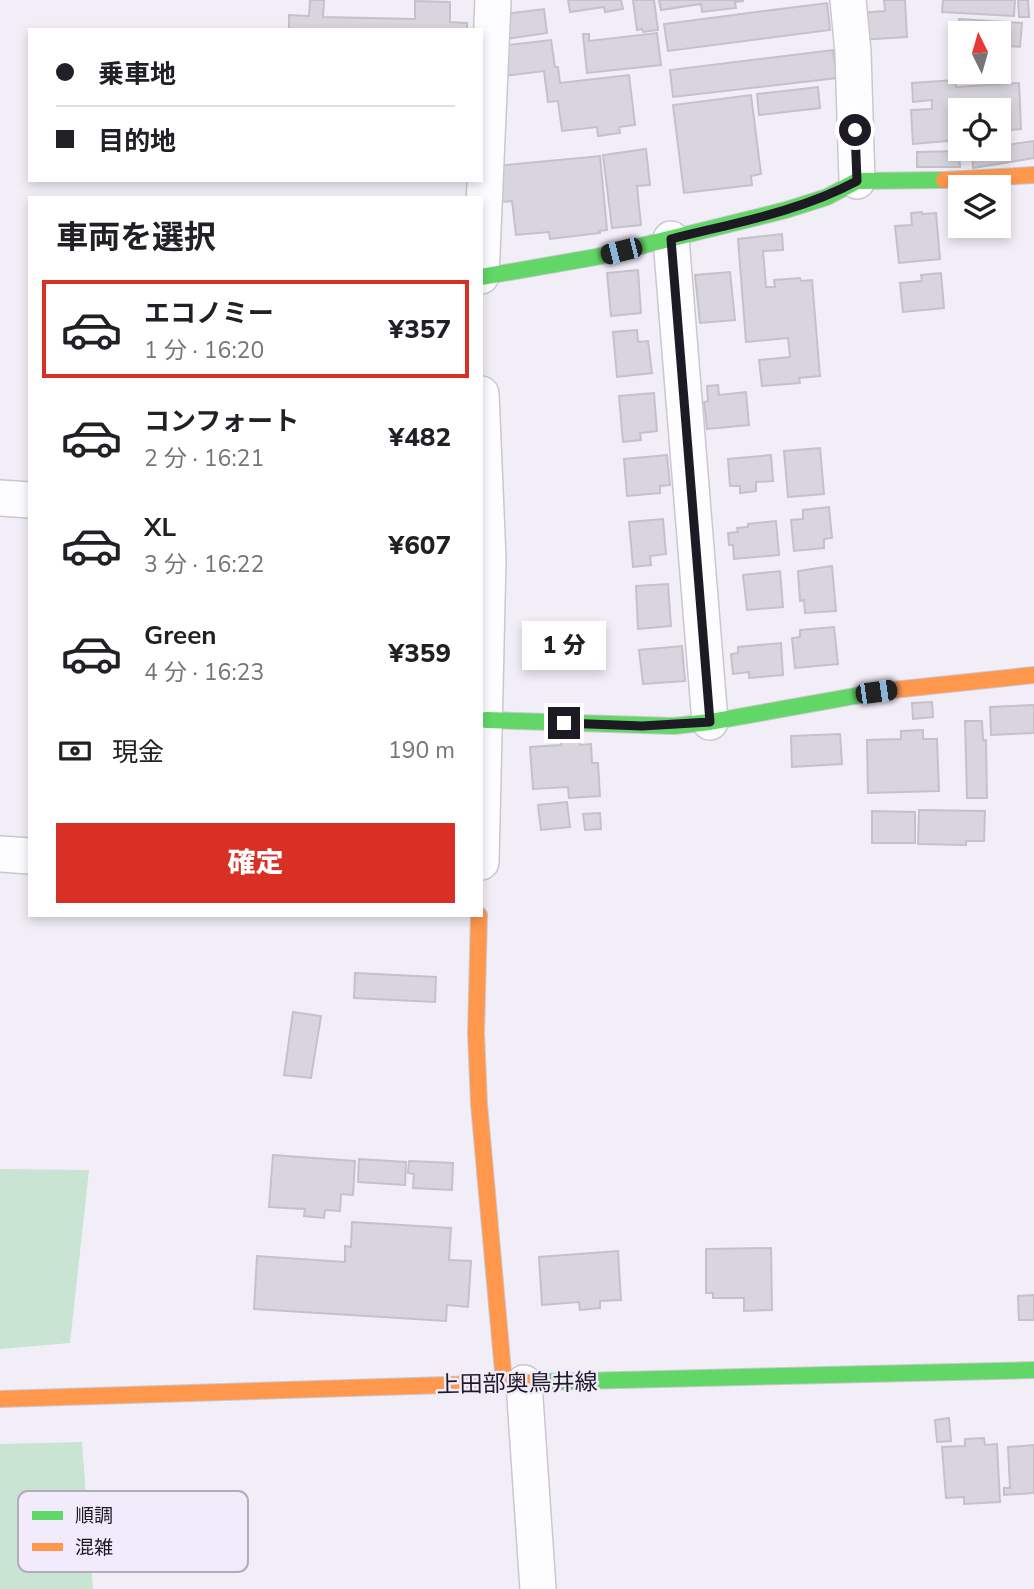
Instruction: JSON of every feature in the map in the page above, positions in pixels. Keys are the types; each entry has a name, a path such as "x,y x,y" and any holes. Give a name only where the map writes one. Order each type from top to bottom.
{"street":[{"path":"483,231 493,0"},
{"path":"848,0 853,52 857,181"},
{"path":"483,277 564,264 786,210 827,197 857,181 965,180 1034,175"},
{"path":"671,239 710,722"},
{"path":"483,472 488,559 483,783"},
{"path":"0,498 28,500"},
{"path":"486,720 642,726 710,722 876,692 1034,675"},
{"path":"0,854 28,856"},
{"path":"480,917 476,1033 479,1104 538,1589"},
{"name":"上田部奥鳥井線","path":"0,1399 1034,1370"}],"green space":[{"path":"0,1169 89,1170 70,1343 0,1349"},
{"path":"82,1442 86,1491 18,1491 18,1572 92,1572 93,1589 0,1589 0,1444"}],"building":[{"path":"310,0 324,0 323,17 415,19 415,1 450,2 450,22 467,23 467,28 289,28 289,15 309,16"},
{"path":"568,0 621,0 623,9 605,12 604,7 570,12"},
{"path":"633,0 654,0 658,30 637,30"},
{"path":"659,0 743,1 735,2 736,8 702,12 701,4 661,10"},
{"path":"884,0 905,0 907,37 860,40 858,13 885,11"},
{"path":"943,0 1015,0 1014,16 942,12"},
{"path":"1018,0 1028,0 1029,17 1019,17"},
{"path":"827,3 830,30 668,51 664,24"},
{"path":"544,9 547,33 507,39 504,14"},
{"path":"959,19 990,21 959,21"},
{"path":"1012,22 1022,23 1020,47 1012,46"},
{"path":"657,33 661,65 587,73 583,34 589,34 589,41"},
{"path":"551,40 560,83 629,75 635,125 619,127 620,133 598,136 597,127 562,131 558,101 548,102 544,71 504,76 500,46"},
{"path":"833,50 837,78 673,97 670,70"},
{"path":"948,80 948,84 956,84 956,87 1019,83 1021,129 1011,130 1011,98 948,98 948,141 913,144 911,110 932,109 932,100 913,102 912,83"},
{"path":"818,87 820,108 759,115 757,94"},
{"path":"751,95 761,174 751,176 752,185 684,193 673,105"},
{"path":"1034,141 1034,158 973,168 973,161 1011,161 1011,144"},
{"path":"646,149 650,185 637,186 641,225 612,228 603,155"},
{"path":"948,151 948,161 960,161 960,167 917,167 917,152"},
{"path":"600,156 607,230 550,239 549,232 516,235 512,201 500,202 496,166"},
{"path":"911,213 936,213 940,259 899,263 895,226 912,225"},
{"path":"782,234 783,250 763,251 766,287 775,287 774,280 812,280 820,376 799,378 800,383 762,386 759,360 790,357 788,338 746,342 738,239"},
{"path":"638,270 641,313 611,316 607,273"},
{"path":"730,272 735,320 700,323 695,275"},
{"path":"941,273 944,308 903,312 900,283 922,281 921,275"},
{"path":"637,330 638,342 648,341 652,373 617,377 613,332"},
{"path":"718,385 719,395 746,392 749,425 707,429 704,402 708,401 707,386"},
{"path":"654,393 657,431 640,433 641,440 623,442 619,396"},
{"path":"820,448 824,494 788,497 784,451"},
{"path":"667,455 670,485 660,486 660,493 627,496 624,459"},
{"path":"771,455 773,481 756,482 756,491 740,493 740,486 730,486 728,459"},
{"path":"829,507 832,538 824,539 824,548 794,551 791,520 803,519 803,510"},
{"path":"663,519 666,554 650,556 651,565 633,567 629,522"},
{"path":"776,521 779,555 734,559 733,545 729,545 728,533 738,532 737,528 748,527 748,524"},
{"path":"832,566 836,611 805,613 804,600 800,601 798,571"},
{"path":"780,571 783,607 747,610 743,575"},
{"path":"668,584 671,626 638,629 636,586"},
{"path":"834,627 838,664 795,668 792,638 800,637 800,630"},
{"path":"781,643 783,675 749,678 749,672 733,674 731,654 738,653 738,647"},
{"path":"682,646 685,681 643,684 639,650"},
{"path":"932,702 933,717 913,719 912,703"},
{"path":"1034,705 1034,733 991,735 990,707"},
{"path":"965,721 982,721 983,740 986,740 987,798 967,798"},
{"path":"923,730 923,739 937,739 939,791 868,793 867,740 901,739 901,731"},
{"path":"840,734 842,764 792,767 791,736"},
{"path":"580,739 580,745 591,744 592,763 598,763 600,796 569,798 568,787 533,789 530,747 561,745 561,740"},
{"path":"567,802 570,827 541,830 538,805"},
{"path":"919,810 985,811 984,841 966,841 966,845 918,844"},
{"path":"872,811 915,812 915,843 872,843"},
{"path":"600,813 601,829 585,830 583,814"},
{"path":"355,973 436,977 435,1002 354,998"},
{"path":"293,1012 321,1016 311,1078 284,1075"},
{"path":"273,1155 355,1161 353,1195 341,1194 340,1211 325,1210 324,1218 304,1216 305,1209 269,1207"},
{"path":"359,1159 406,1162 405,1185 358,1182"},
{"path":"409,1161 453,1163 452,1190 413,1188 414,1174 408,1173"},
{"path":"352,1222 451,1228 449,1260 471,1261 468,1307 447,1305 446,1321 254,1309 257,1256 345,1262 345,1246 351,1247"},
{"path":"771,1248 772,1310 744,1311 744,1298 713,1298 713,1293 706,1293 706,1249"},
{"path":"618,1251 621,1300 600,1301 600,1308 580,1310 579,1302 542,1305 539,1257"},
{"path":"1034,1295 1034,1320 1019,1320 1018,1296"},
{"path":"949,1418 951,1441 937,1442 935,1420"},
{"path":"984,1438 985,1445 997,1444 1000,1502 964,1504 964,1497 946,1498 942,1447 965,1446 965,1439"},
{"path":"1034,1445 1034,1493 1004,1495 1004,1488 1010,1488 1008,1447"}],"traffic: fast":[{"path":"483,277 596,257 786,210 827,197 857,181 944,180"},
{"path":"486,720 674,726 883,691"},
{"path":"540,1382 1034,1370"}],"traffic: slow":[{"path":"944,180 1034,175"},
{"path":"883,691 1034,675"},
{"path":"479,917 476,1033 479,1104 504,1383"},
{"path":"0,1399 540,1382"}],"route":[{"path":"564,723 674,726 710,722 671,239 786,210 827,197 857,181 855,130"}]}
